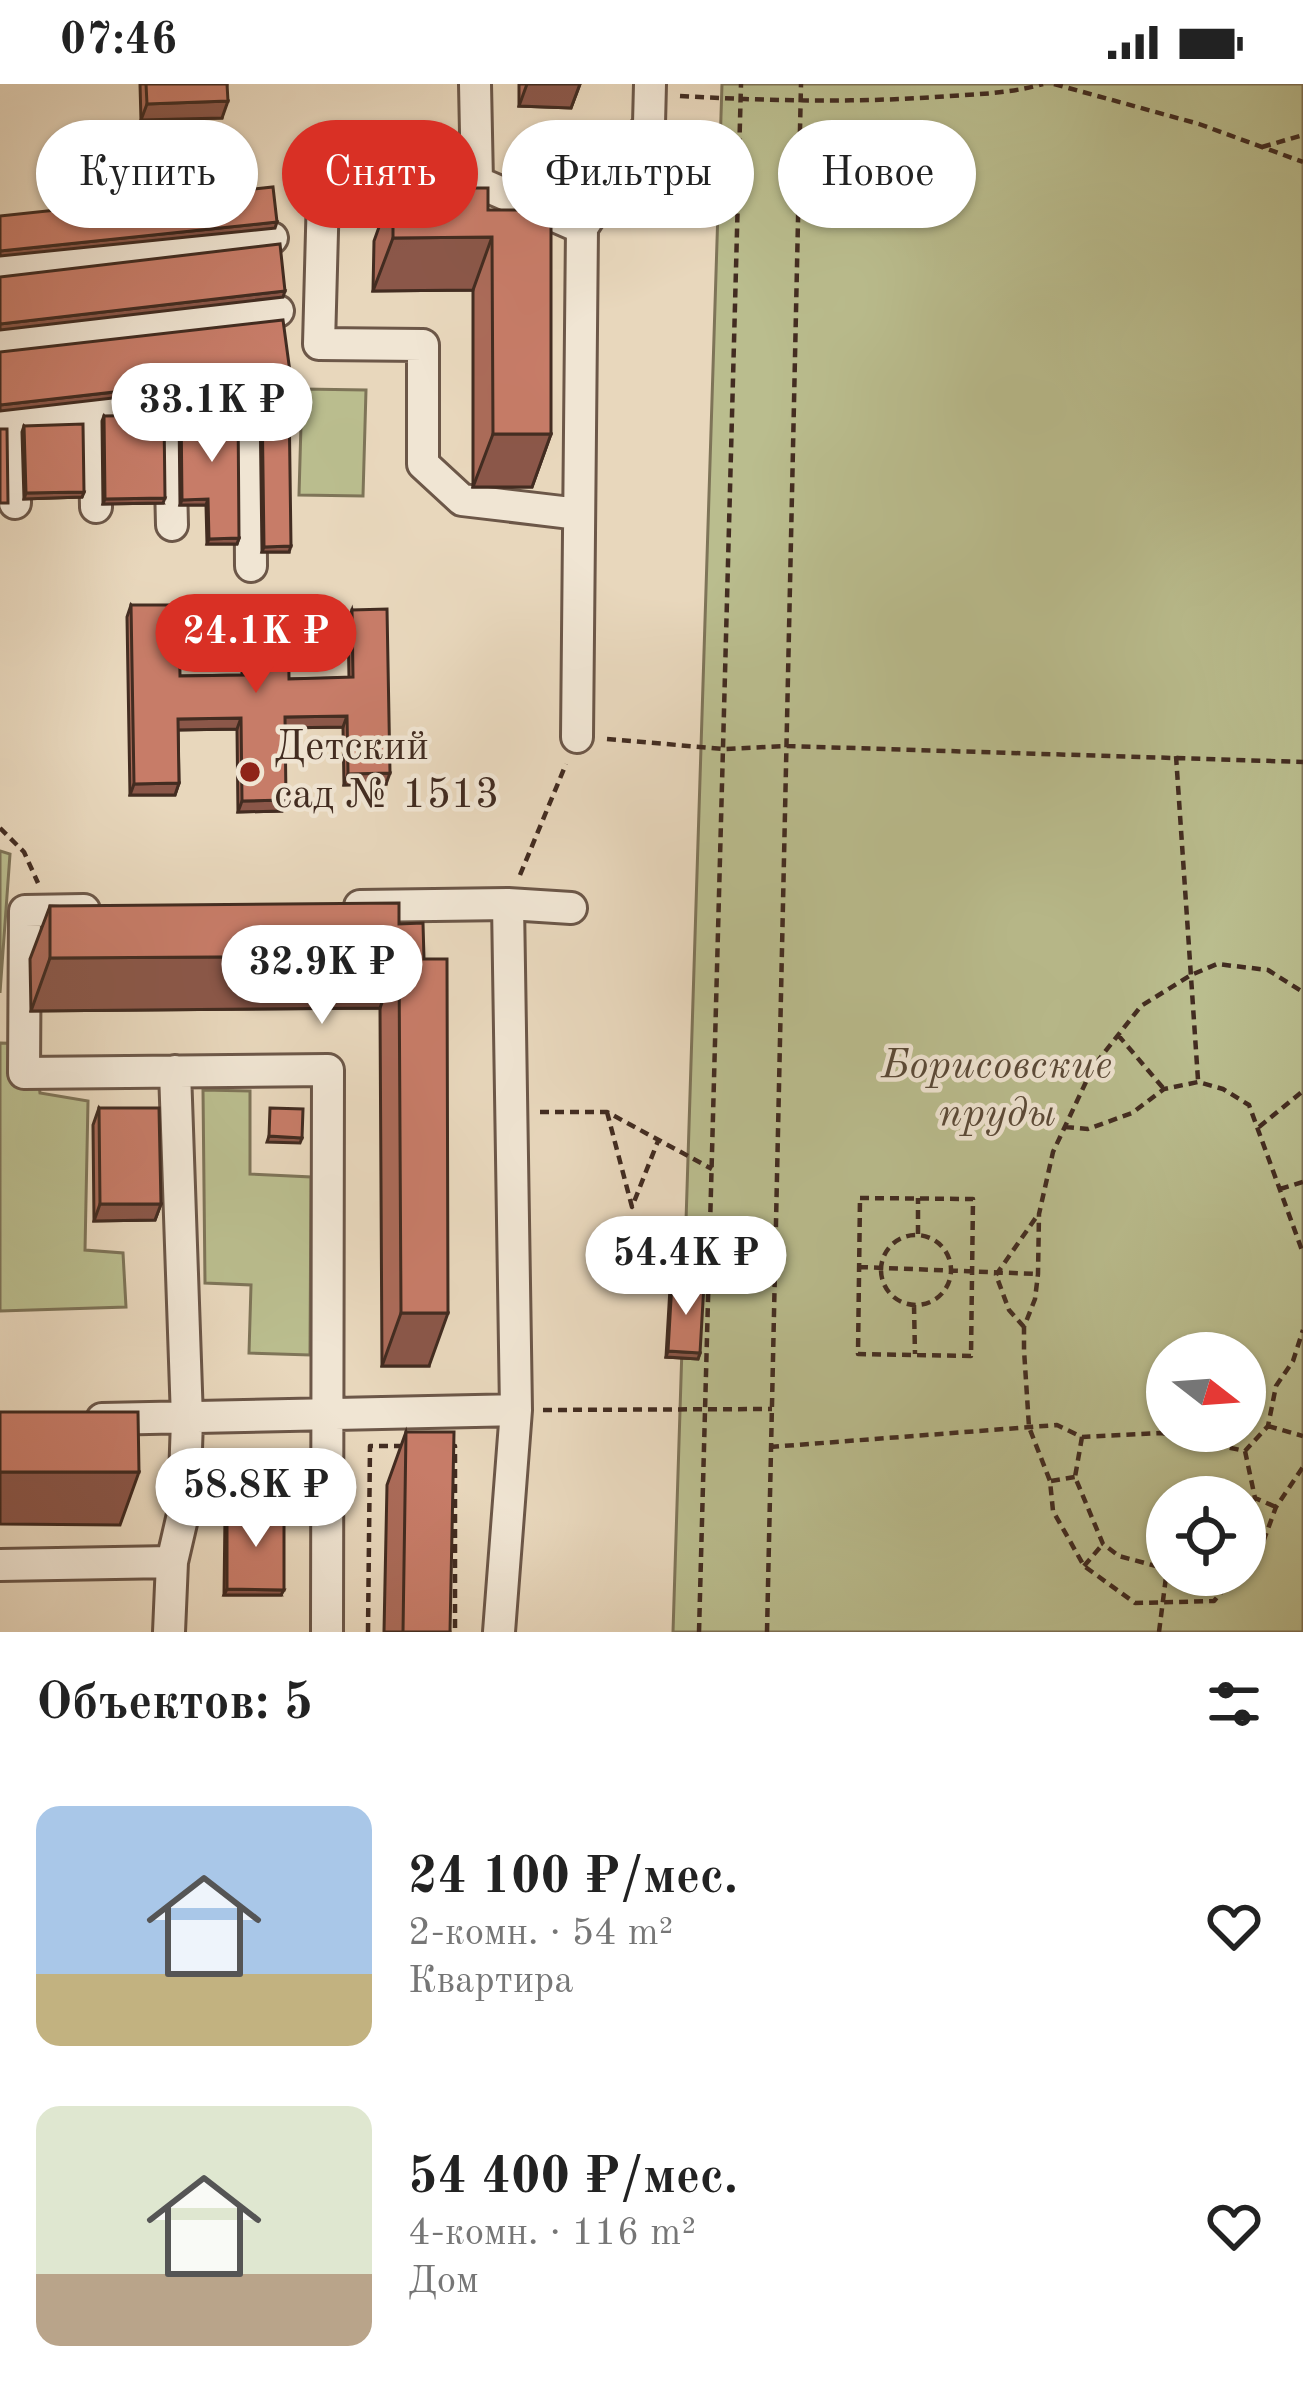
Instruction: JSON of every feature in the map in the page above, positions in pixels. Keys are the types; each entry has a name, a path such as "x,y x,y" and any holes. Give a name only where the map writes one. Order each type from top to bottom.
{"lane":[{"path":"475,84 476,120"},
{"path":"650,89 650,120"},
{"path":"322,228 319,344 423,345 423,464 462,500 579,514"},
{"path":"578,737 582,228"},
{"path":"0,270 272,238"},
{"path":"0,345 278,311"},
{"path":"15,502 7,421 265,391 251,566"},
{"path":"169,402 172,525"},
{"path":"94,411 96,507"},
{"path":"499,1632 516,1410 508,904"},
{"path":"325,907 508,904 571,908"},
{"path":"119,909 26,910 24,1072 328,1070 327,1632"},
{"path":"169,1632 172,1562 184,1510 187,1419 175,1071"},
{"path":"70,1420 516,1410"},
{"path":"0,1565 172,1562"}],"path":[{"path":"699,1632 741,84"},
{"path":"766,1632 801,84"},
{"path":"650,89 801,103 1020,91 1042,84"},
{"path":"1054,84 1199,124 1303,162"},
{"path":"1262,147 1303,134"},
{"path":"508,904 578,737 724,749 787,746 1303,762"},
{"path":"1176,756 1198,1082"},
{"path":"0,829 24,852 50,910"},
{"path":"1218,1596 1162,1605 1136,1603 1084,1567 1053,1511 1049,1481 1029,1427 1024,1328 1035,1300 1039,1214 1053,1152 1093,1067 1142,1006 1217,964 1268,970 1303,992"},
{"path":"1118,1036 1164,1089"},
{"path":"1065,1127 1088,1129 1132,1113 1164,1089 1198,1082 1222,1089 1249,1105 1303,1253"},
{"path":"1259,1126 1303,1091"},
{"path":"511,1111 607,1112 712,1169"},
{"path":"607,1112 632,1207 659,1140"},
{"path":"1280,1189 1303,1182"},
{"path":"860,1198 974,1199 971,1356 859,1354 860,1267 860,1198"},
{"path":"918,1234 919,1198"},
{"path":"996,1274 1039,1214"},
{"path":"918,1234 939,1242 952,1271 936,1300 914,1305 894,1298 881,1268 889,1247 918,1234"},
{"path":"860,1267 1038,1274"},
{"path":"996,1274 1009,1310 1024,1328"},
{"path":"914,1305 915,1355"},
{"path":"1303,1330 1293,1361 1276,1385 1268,1426 1303,1436"},
{"path":"1293,1361 1303,1363"},
{"path":"516,1410 772,1409"},
{"path":"770,1447 1057,1425 1082,1437 1146,1434"},
{"path":"1082,1437 1075,1477 1103,1544 1119,1556 1146,1563"},
{"path":"368,1632 370,1446 413,1446"},
{"path":"434,1446 455,1446 455,1632"},
{"path":"1266,1534 1276,1507 1303,1467"},
{"path":"1049,1481 1075,1477"},
{"path":"1266,1503 1276,1507"},
{"path":"1084,1567 1103,1544"},
{"path":"1160,1632 1163,1596"}],"green space":[{"name":"Борисовские пруды","path":"722,84 1303,84 1303,1632 673,1632 717,228 754,228 754,120 721,120"},
{"path":"302,389 366,390 363,496 299,495"},
{"path":"0,851 10,854 0,993"},
{"path":"0,1043 34,1044 40,1093 88,1101 85,1250 123,1253 126,1307 0,1311"},
{"path":"203,1090 250,1091 250,1174 311,1177 310,1355 249,1353 251,1285 205,1283"}],"building":[{"path":"146,84 227,84 228,101 147,104"},
{"path":"273,187 277,222 258,224 258,189"},
{"path":"478,188 488,188 488,210 502,210 502,228 551,228 551,434 493,434 492,237 393,238 393,228 478,228"},
{"path":"36,212 36,228 220,228 0,251 0,216"},
{"path":"280,244 285,291 0,324 0,277"},
{"path":"283,320 290,372 0,405 0,352"},
{"path":"262,397 289,397 291,546 264,547"},
{"path":"238,406 239,538 209,539 208,499 182,500 181,407"},
{"path":"164,415 165,498 105,499 104,416"},
{"path":"83,424 84,492 26,493 24,426"},
{"path":"0,429 7,429 8,503 0,503"},
{"path":"288,597 289,679 353,677 352,610 387,609 390,773 348,774 347,716 285,717 286,800 242,801 241,718 178,719 179,783 134,784 131,605 179,605 180,676 246,675 245,598"},
{"path":"399,903 399,924 423,923 424,959 447,959 448,1313 401,1313 399,956 50,958 50,906"},
{"path":"99,1108 159,1108 161,1204 100,1204"},
{"path":"270,1108 303,1109 302,1138 269,1136"},
{"path":"672,1282 704,1284 700,1353 668,1351"},
{"path":"0,1412 138,1412 139,1472 0,1472"},
{"path":"406,1432 454,1432 450,1632 403,1632"},
{"path":"227,1511 284,1511 284,1590 227,1589"}],"place":[{"name":"Детский сад № 1513","path":"250,772"}]}
